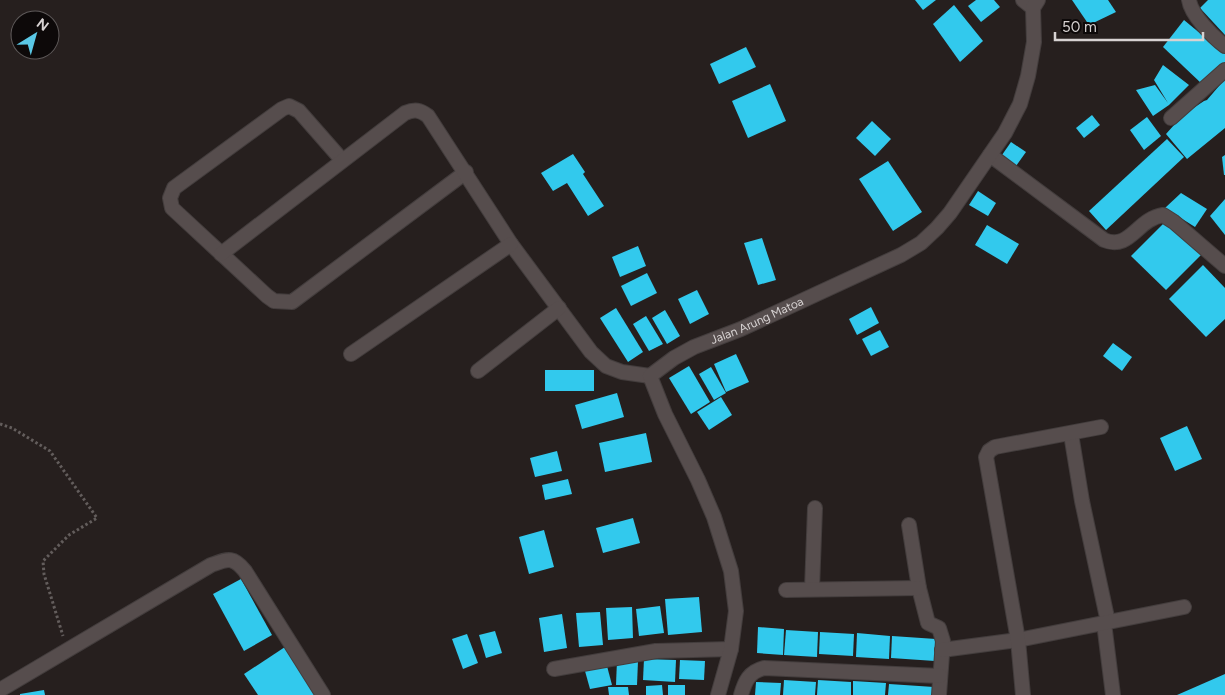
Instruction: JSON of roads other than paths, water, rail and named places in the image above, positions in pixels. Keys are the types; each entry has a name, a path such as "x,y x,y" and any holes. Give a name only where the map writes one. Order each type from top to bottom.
{"street":[{"path":"1190,0 1194,12 1217,40 1225,46"},
{"name":"Jalan Arung Matoa","path":"650,376 674,358 694,347 741,329 901,255 921,243 938,228 1005,133 1020,104 1028,76 1034,42 1031,3"},
{"path":"1171,118 1225,70"},
{"path":"342,160 298,111 289,106 282,109 174,188 170,198 172,208 220,254 274,300 292,302 466,172"},
{"path":"220,254 405,113 413,110 421,111 428,116 511,244 591,352 606,366 622,372 650,376 665,414 714,517 731,571 736,611 731,649 718,695"},
{"path":"990,155 1104,240 1114,244 1122,242 1149,220 1163,215 1174,222 1225,266"},
{"path":"352,354 511,244"},
{"path":"478,371 559,308"},
{"path":"1023,695 1018,640 986,457 989,451 995,448 1101,427"},
{"path":"1071,434 1106,623 1114,695"},
{"path":"812,588 814,508"},
{"path":"909,525 919,588 928,623 936,626 941,632 943,641 939,695"},
{"path":"0,690 211,564 232,560 238,563 245,571 323,695"},
{"path":"786,590 812,588 919,588"},
{"path":"942,650 1018,640 1184,607"},
{"path":"554,668 656,651 731,649"},
{"path":"741,695 748,677 756,670 764,668 940,676"}]}
